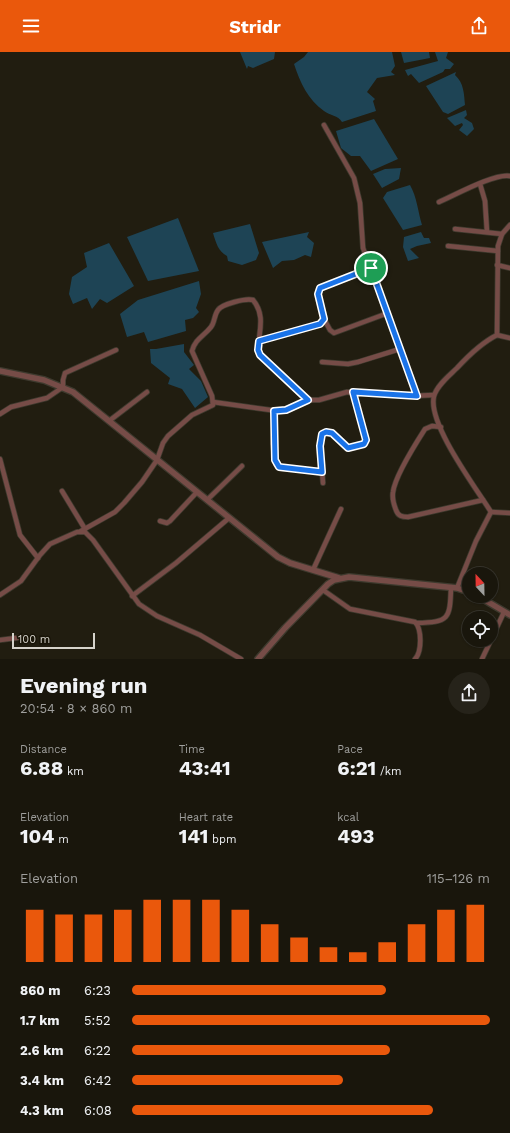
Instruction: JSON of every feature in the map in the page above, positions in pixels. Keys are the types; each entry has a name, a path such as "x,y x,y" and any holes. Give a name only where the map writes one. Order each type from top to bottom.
{"street":[{"path":"324,125 351,171 356,184 360,203 361,241 417,396"},
{"path":"439,202 502,175 510,176"},
{"path":"480,184 485,201 487,232"},
{"path":"497,335 498,251 502,234 510,225"},
{"path":"455,229 502,234"},
{"path":"448,246 498,251"},
{"path":"497,265 510,268"},
{"path":"371,268 320,288 318,294 324,319 330,330 334,333 388,314"},
{"path":"0,595 6,593 21,581 50,544 83,530 115,512 142,482 157,460 163,443 168,436 188,417 211,406 213,402 212,396 192,351 195,342 214,323 218,310 247,299 253,300 260,318 258,350 260,355 308,400"},
{"path":"259,341 318,325 324,319"},
{"path":"491,512 462,468 441,427 433,403 434,395 444,381 475,350 497,335 510,338"},
{"path":"322,362 344,364 358,362 400,349"},
{"path":"64,387 63,380 66,373 116,350"},
{"path":"0,371 44,380 64,387 109,421 278,557 312,570 339,578"},
{"path":"0,414 11,407 47,398 64,387"},
{"path":"109,421 147,392"},
{"path":"213,402 274,411 286,410 308,400 319,400 342,393 353,392 417,396 434,395"},
{"path":"323,483 320,446 323,433 330,432 348,448 362,445 366,442 353,392"},
{"path":"274,411 273,444 276,465 281,468 322,472"},
{"path":"441,427 432,426 425,429 400,475 393,493 393,503 398,514 401,517 408,517 483,500"},
{"path":"0,459 20,535 38,558"},
{"path":"207,500 242,466"},
{"path":"62,491 83,530 89,534 139,604 157,616 200,635 241,659"},
{"path":"160,520 165,523 170,521 197,492"},
{"path":"312,570 341,509"},
{"path":"491,512 510,513"},
{"path":"323,590 350,609 412,620 416,623 433,622 445,618 448,614 454,588 491,512"},
{"path":"132,596 176,563 229,518"},
{"path":"258,659 285,628 323,590 334,580 339,578 349,577 462,590"},
{"path":"489,603 510,615"},
{"path":"498,625 504,612"},
{"path":"416,623 419,654 423,659"},
{"path":"0,640 24,637"},
{"path":"482,659 488,647"},
{"path":"415,659 419,654"}],"water":[{"path":"240,52 275,52 274,59 253,68 248,66 247,69"},
{"path":"308,52 392,52 395,66 391,72 395,75 377,78 367,92 375,99 373,101 376,111 342,122 338,118 326,113 318,107 305,90 294,64"},
{"path":"401,52 429,52 430,58 404,63"},
{"path":"435,52 448,52 446,58 454,64 450,69 445,69 443,72 419,83 411,74 408,76 405,70 438,61"},
{"path":"456,72 455,75 463,89 465,105 448,114 443,112 426,86"},
{"path":"466,110 467,115 464,118 472,123 474,129 467,136 459,130 463,125 462,123 455,126 447,118"},
{"path":"374,119 398,159 371,171 360,156 351,156 341,148 336,131"},
{"path":"401,168 399,179 382,188 373,174 385,169"},
{"path":"410,185 416,200 422,225 403,230 383,198 387,192"},
{"path":"178,218 199,271 148,281 127,237"},
{"path":"250,224 259,253 256,260 242,265 228,261 227,256 221,252 213,233"},
{"path":"309,232 307,237 314,243 311,257 305,255 294,260 282,261 273,268 262,242"},
{"path":"421,232 424,238 429,238 431,243 410,249 419,258 408,261 403,247 404,237"},
{"path":"109,243 134,286 107,303 100,299 92,309 87,298 73,304 69,294 72,277 87,267 84,253"},
{"path":"199,281 201,294 196,308 199,312 193,318 185,320 186,331 148,342 144,332 127,337 120,314 138,300"},
{"path":"184,344 184,352 194,365 189,369 201,381 208,397 195,408 182,389 168,384 170,378 151,363 150,349"}],"route":[{"path":"371,268 417,396 353,392 366,442 353,448 348,448 328,431 322,434 320,442 322,472 281,468 276,465 273,444 274,411 286,410 308,400 278,374 260,355 258,350 259,341 320,324 323,322 324,316 318,294 320,288 371,268"}]}
